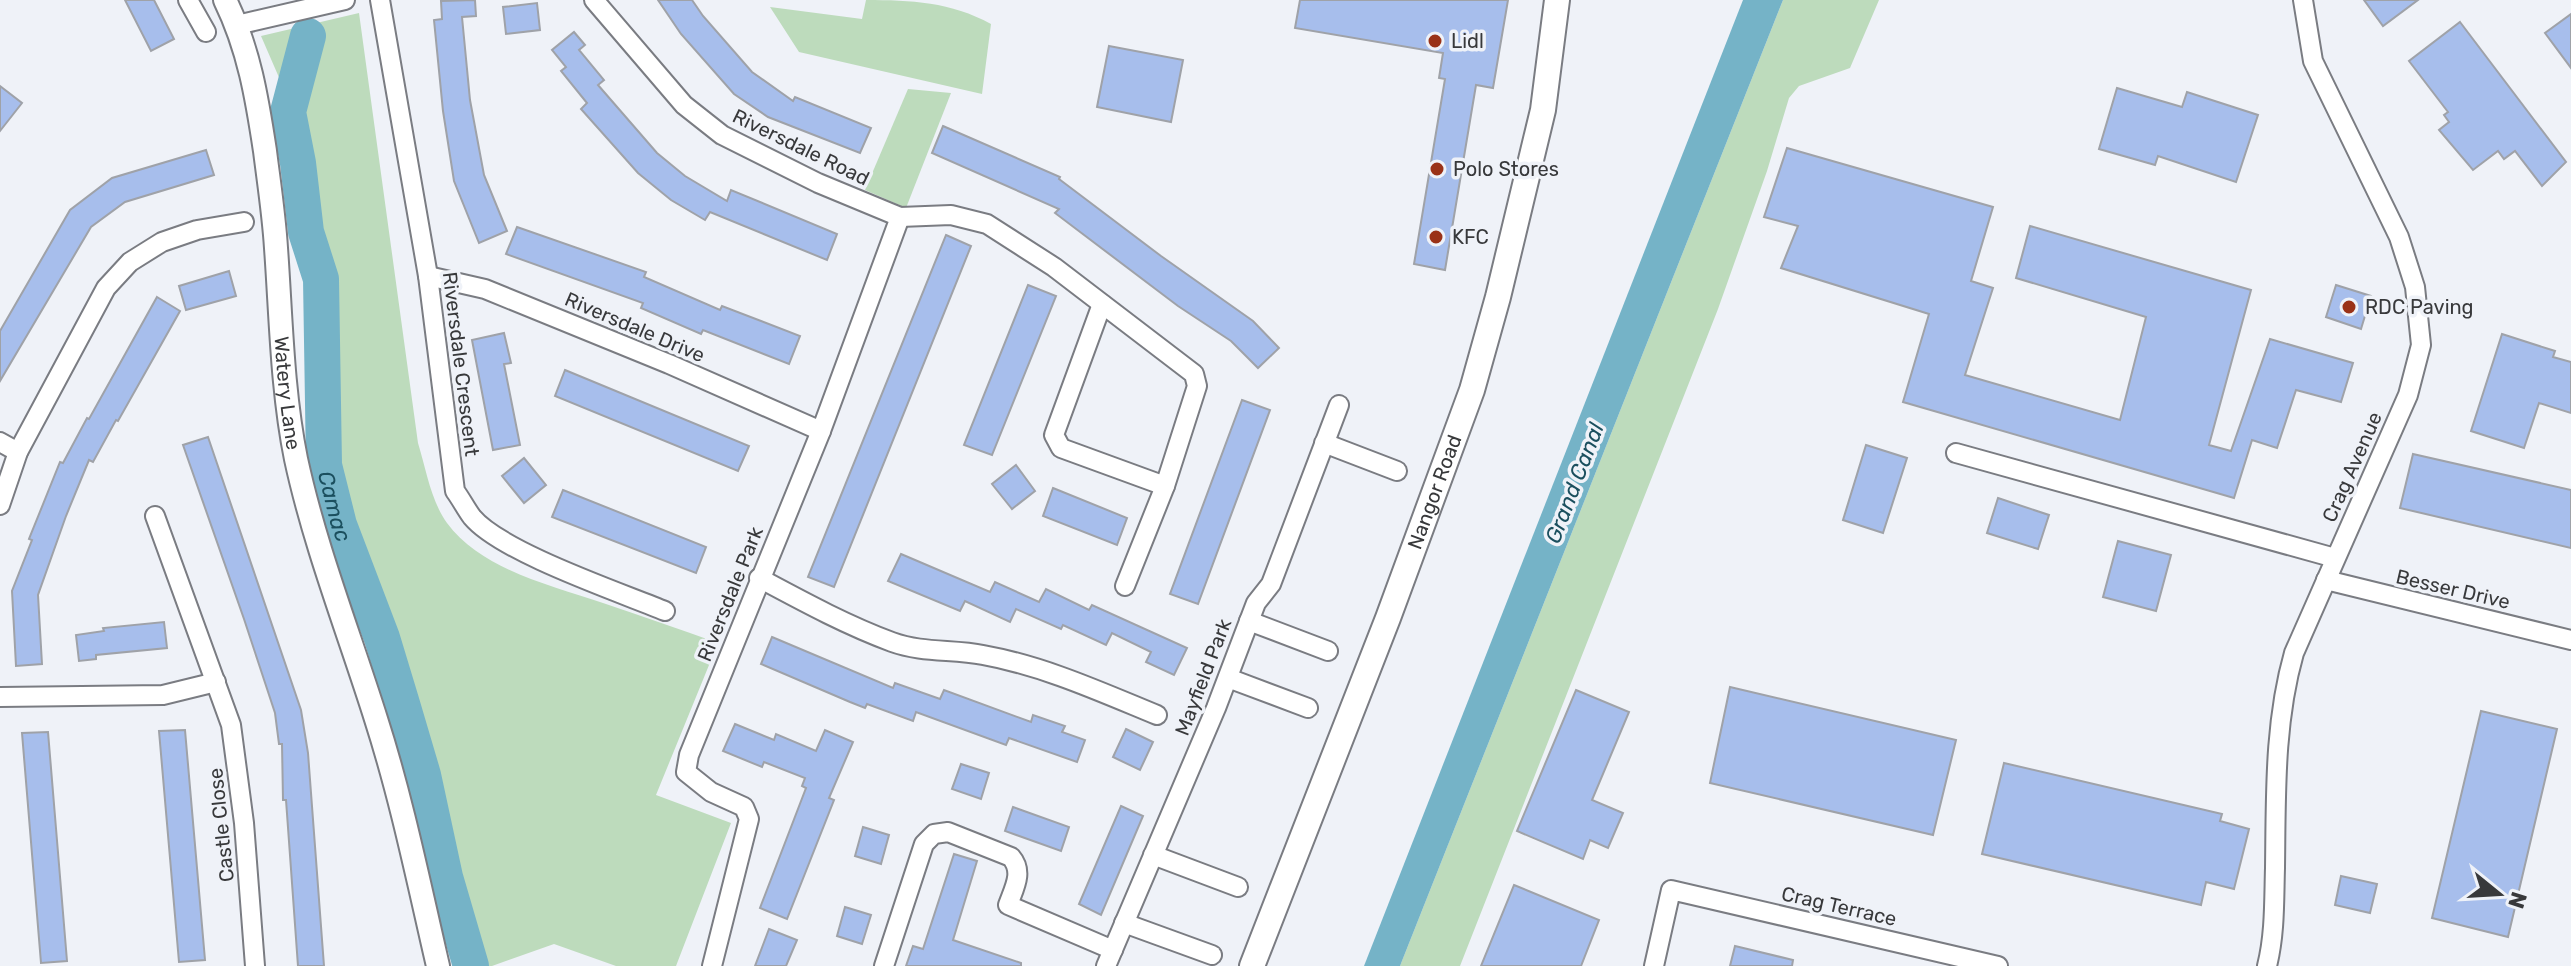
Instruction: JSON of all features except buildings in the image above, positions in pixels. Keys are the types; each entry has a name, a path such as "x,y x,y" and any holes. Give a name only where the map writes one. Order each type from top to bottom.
{"main road":[{"name":"Nangor Road","path":"1252,966 1388,618 1472,390 1543,110 1557,0"}],"street":[{"path":"188,0 206,32"},
{"name":"Watery Lane","path":"225,0 253,72 275,229 283,346 296,457 312,521 377,723 412,851 438,966"},
{"path":"237,25 345,0"},
{"name":"Riversdale Crescent","path":"380,0 428,276 455,491 472,518 490,533 519,549 665,611"},
{"name":"Riversdale Road","path":"594,0 684,105 722,135 818,183 900,217"},
{"name":"Crag Avenue","path":"2267,966 2274,925 2278,735 2286,681 2294,653 2408,395 2421,345 2415,287 2399,237 2313,61 2303,0"},
{"path":"900,217 951,215 987,224 1054,267 1194,374 1197,386 1165,486 1125,586"},
{"name":"Riversdale Park","path":"712,966 749,819 744,807 711,792 686,772 689,755 821,431 900,217"},
{"path":"0,505 18,452 106,288 130,262 162,242 197,230 244,222"},
{"name":"Riversdale Drive","path":"428,276 485,289 669,364 821,431"},
{"path":"1102,304 1054,435 1061,448 1165,486"},
{"name":"Mayfield Park","path":"1109,958 1228,678 1256,603 1271,584 1339,405"},
{"path":"0,442 18,452"},
{"path":"1324,443 1397,471"},
{"path":"1956,453 2335,558"},
{"name":"Castle Close","path":"155,516 231,725 244,823 255,966"},
{"path":"759,578 816,608 894,642 936,652 981,654 1028,666 1157,715"},
{"name":"Besser Drive","path":"2326,580 2571,640"},
{"path":"1249,621 1328,651"},
{"path":"1228,678 1308,708"},
{"path":"0,697 163,695 216,682"},
{"path":"884,966 924,844 934,834 948,832 1011,857 1017,864 1019,871 1008,905 1109,958"},
{"path":"1153,855 1238,887"},
{"name":"Crag Terrace","path":"1654,966 1671,890 1998,966"},
{"path":"1124,923 1212,955"}],"green space":[{"path":"866,0 946,7 991,24 982,94 799,52 770,7 862,19"},
{"path":"1783,0 1879,0 1850,68 1799,86 1789,98 1767,171 1718,309 1460,966 1400,966"},
{"path":"359,13 418,443 441,514 462,539 479,553 518,574 718,643 656,795 731,823 676,966 616,966 554,944 492,966 479,966 449,875 428,776 389,638 347,524 331,468 330,342 325,278 312,228 307,163 294,112 261,36"},
{"path":"908,89 951,93 906,208 865,190"}],"water":[{"name":"Grand Canal","path":"1743,0 1783,0 1400,966 1364,966"}],"waterway":[{"name":"Camac","path":"308,36 288,112 306,232 321,279 324,465 339,525 382,638 423,775 445,877 471,966"}],"place":[{"name":"Lidl","path":"1435,41"},
{"name":"Polo Stores","path":"1437,169"},
{"name":"KFC","path":"1436,237"},
{"name":"RDC Paving","path":"2349,307"}]}
